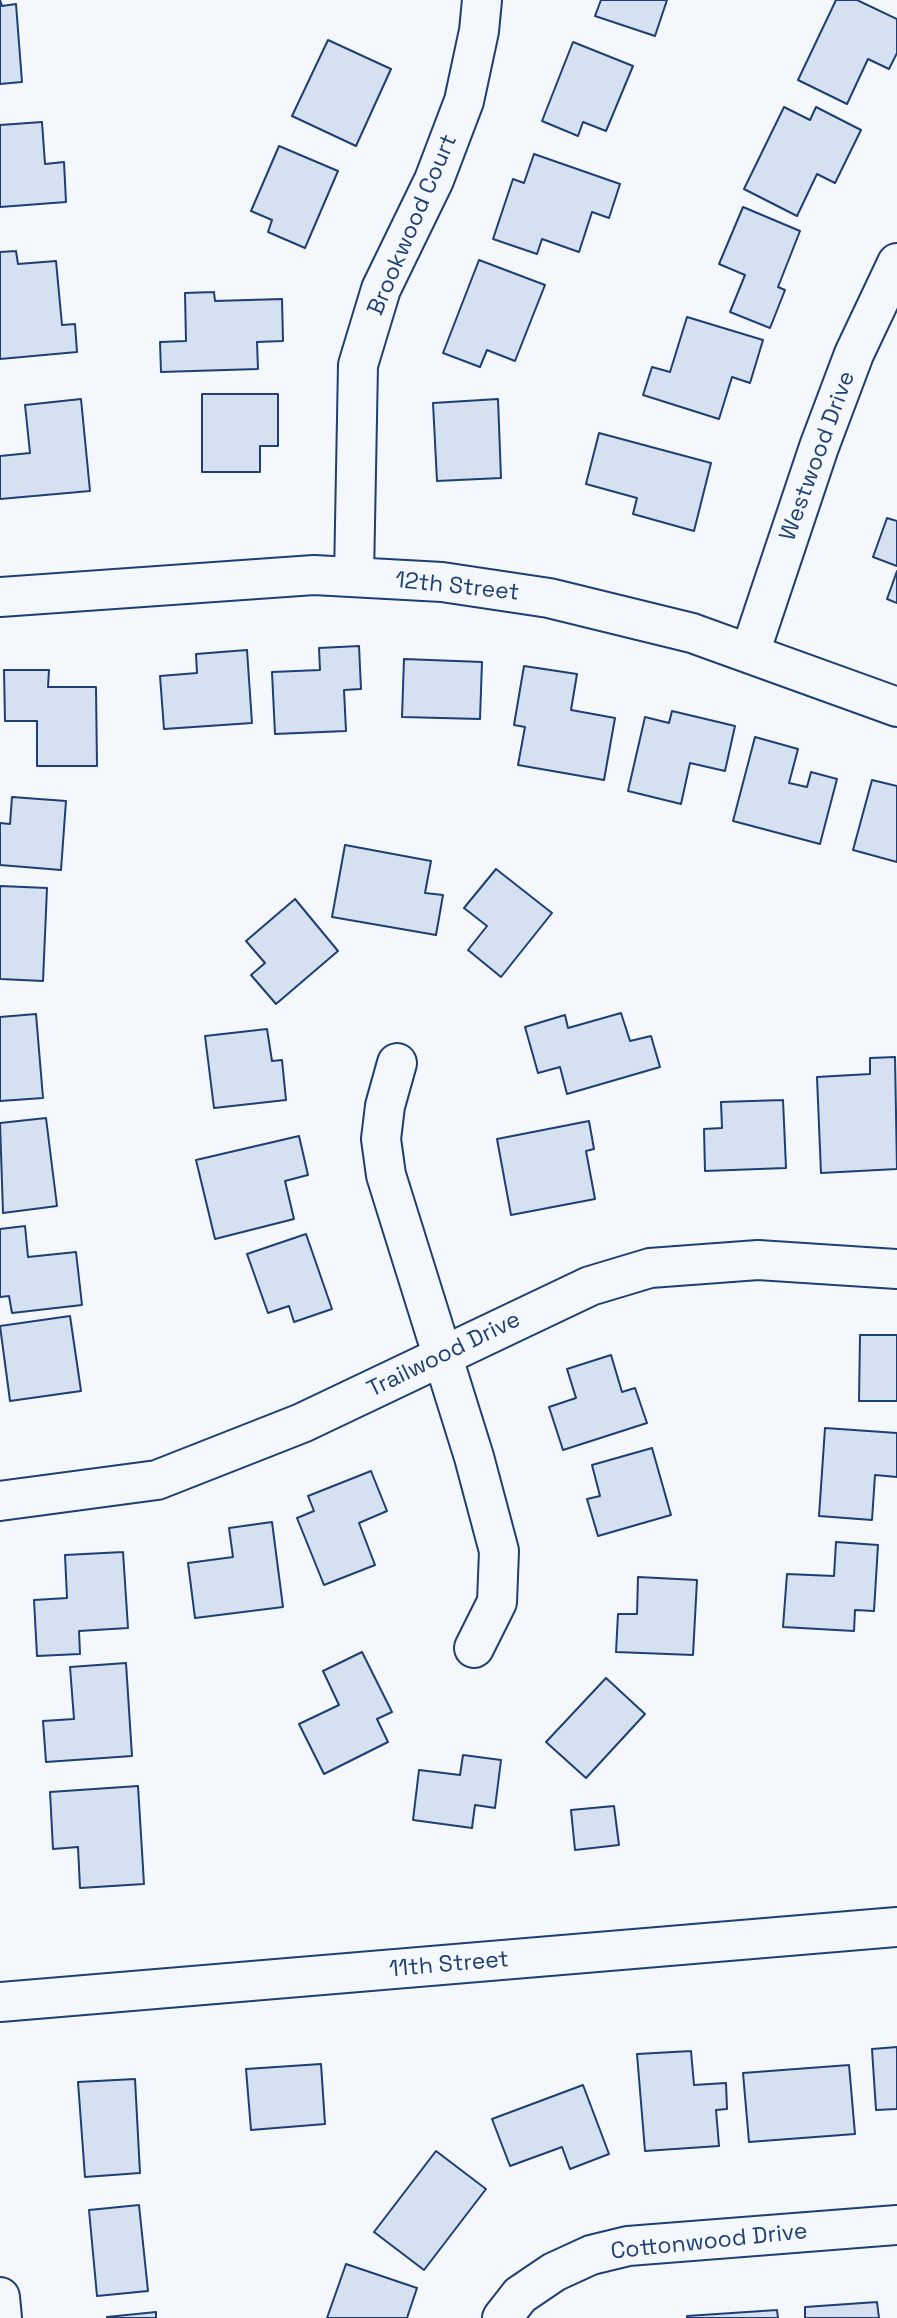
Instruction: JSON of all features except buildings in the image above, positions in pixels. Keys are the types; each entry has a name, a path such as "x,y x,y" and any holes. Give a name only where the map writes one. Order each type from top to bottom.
{"street":[{"name":"Brookwood Court","path":"354,577 358,365 381,289 434,180 464,101 479,31 482,0"},
{"name":"Westwood Drive","path":"750,653 819,446 854,354 897,263"},
{"name":"12th Street","path":"0,597 314,575 442,582 548,598 692,633 897,706"},
{"path":"397,1063 385,1106 381,1139 386,1175 443,1355 499,1551 497,1602 474,1648"},
{"name":"Trailwood Drive","path":"0,1501 157,1480 302,1423 590,1286 650,1268 758,1260 897,1269"},
{"name":"11th Street","path":"0,2002 897,1927"},
{"name":"Cottonwood Drive","path":"502,2318 520,2295 554,2272 591,2255 628,2246 897,2225"},
{"path":"0,2297 2,2318"}]}
